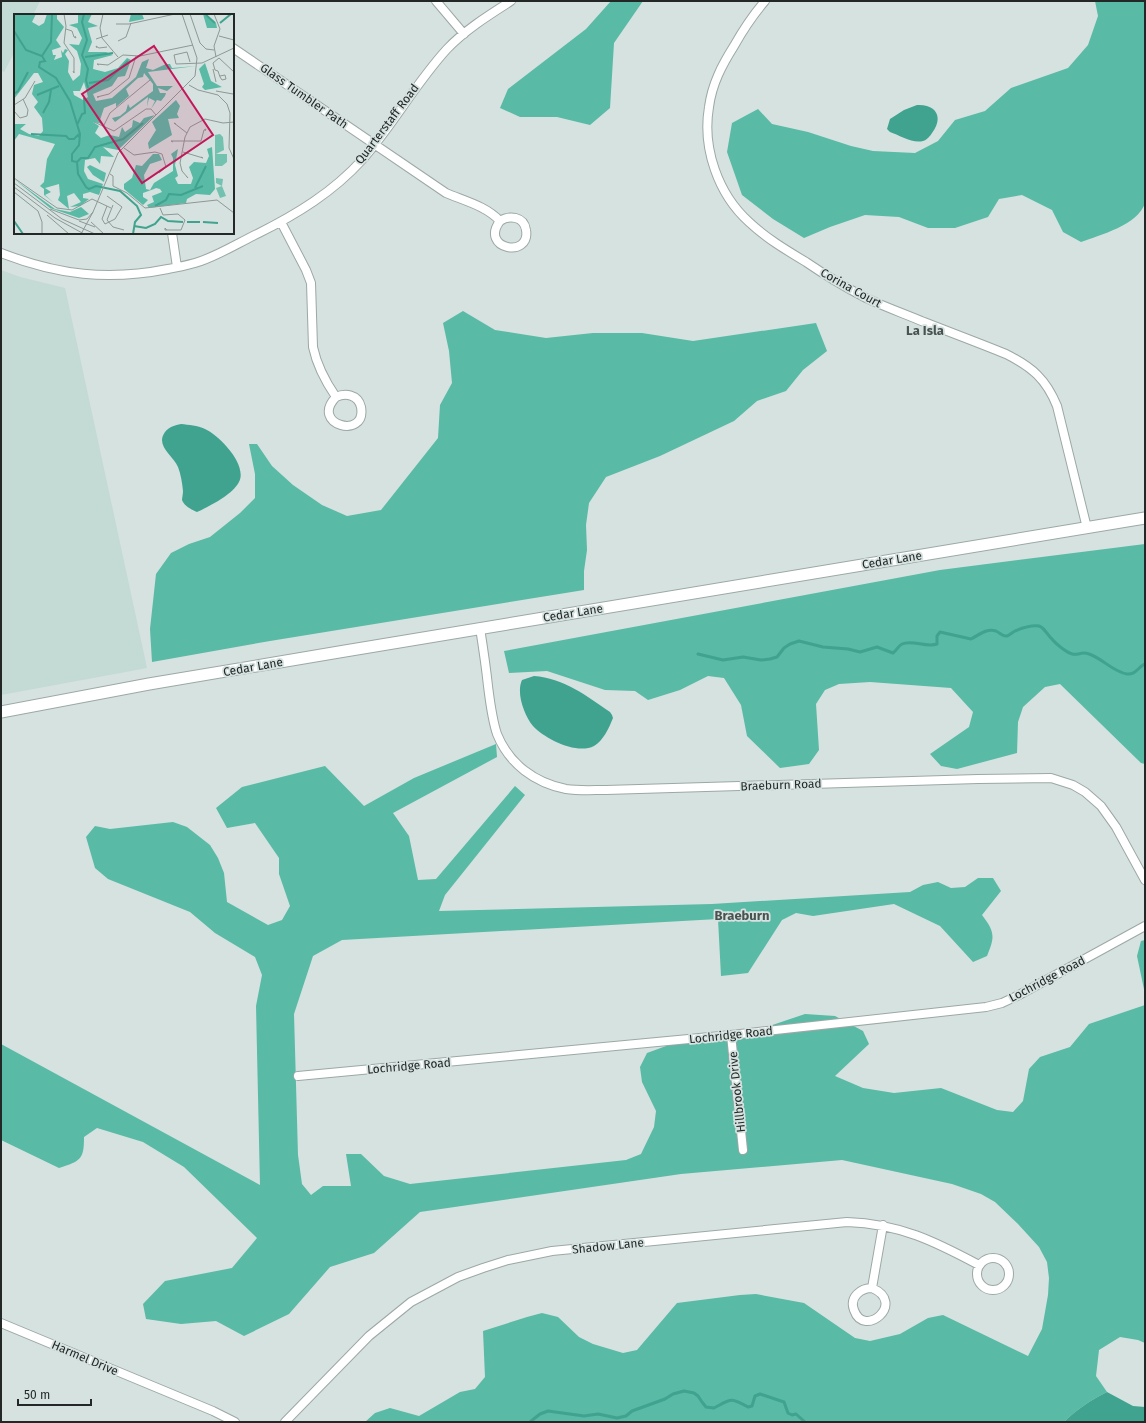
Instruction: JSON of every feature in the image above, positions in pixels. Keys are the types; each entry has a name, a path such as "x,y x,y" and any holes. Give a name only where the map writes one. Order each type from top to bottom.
{"main road":[{"name":"Cedar Lane","path":"1,712 149,684 1145,518"}],"street":[{"path":"436,1 464,34"},
{"name":"Quarterstaff Road","path":"1,253 47,268 76,274 96,276 148,273 200,262 215,255 280,222 304,208 334,186 361,161 423,77 448,48 485,18 511,1"},
{"name":"Corina Court","path":"765,1 748,23 723,63 708,107 708,138 710,153 721,184 729,198 739,211 760,232 845,286 890,309 1006,354 1021,361 1033,370 1048,388 1057,406 1087,528"},
{"name":"Glass Tumbler Path","path":"234,49 446,193 481,207 493,214 500,221"},
{"path":"280,222 306,270 311,283 313,347 322,375 336,397"},
{"path":"172,234 177,267"},
{"path":"346,394 355,398 360,403 360,416 357,422 349,426 343,426 332,420 329,406 336,397 346,394"},
{"name":"Braeburn Road","path":"480,628 492,716 497,733 508,755 516,764 543,782 567,789 606,790 1051,778 1074,785 1085,792 1101,806 1116,827 1145,880"},
{"name":"Lochridge Road","path":"298,1076 731,1035 986,1008 1020,995 1145,926"},
{"name":"Hillbrook Drive","path":"731,1035 743,1150"},
{"name":"Shadow Lane","path":"285,1422 369,1336 411,1302 458,1277 508,1260 552,1251 830,1223 864,1222 922,1236 941,1244 979,1265"},
{"path":"872,1288 883,1226"},
{"path":"866,1288 872,1288 883,1296 885,1309 876,1319 865,1320 860,1318 854,1311 853,1300 859,1291 866,1288"},
{"name":"Harmel Drive","path":"1,1323 213,1411 234,1422"}],"shaded area":[{"path":"1,1 40,1 34,14 14,14 14,53 4,72 1,70"},
{"path":"611,1 643,1 614,43 610,108 590,125 557,117 520,117 500,108 508,89 586,29"},
{"path":"1095,1 1145,1 1145,203 1141,211 1135,217 1118,228 1081,242 1063,232 1052,210 1022,195 999,199 988,217 955,228 928,228 899,217 865,215 804,238 773,219 742,195 727,152 732,123 758,109 772,124 808,132 851,146 873,151 915,153 938,141 955,120 985,111 1011,88 1068,68 1088,45 1098,16"},
{"path":"917,105 924,105 933,109 938,117 936,127 927,139 919,142 911,140 890,132 887,129 890,119 904,110"},
{"path":"1,270 20,277 65,288 147,668 1,695"},
{"path":"463,311 495,330 546,338 593,333 642,333 693,341 816,323 827,351 803,370 786,391 757,401 734,421 660,456 606,477 589,503 586,525 587,550 584,571 584,590 270,641 152,662 150,629 156,574 171,553 189,544 210,537 240,513 255,498 255,474 249,444 257,444 272,466 293,485 322,505 347,516 381,510 438,438 440,405 452,383 449,351 443,323"},
{"path":"181,424 193,425 205,429 217,437 231,451 236,459 241,475 236,487 220,500 197,512 188,508 182,500 183,488 178,467 163,446 162,442 162,437 167,430 172,426"},
{"path":"1145,544 1145,764 1141,763 1060,684 1045,687 1023,707 1018,722 1017,753 957,769 941,766 930,754 969,727 973,712 951,688 870,682 839,684 825,690 816,704 819,750 809,764 780,768 747,736 741,705 724,678 708,676 680,690 648,700 635,691 605,690 547,671 509,673 504,651 940,570"},
{"path":"534,676 545,677 565,684 610,712 613,718 603,738 594,746 579,748 562,744 538,731 527,716 520,697 520,685 522,680"},
{"path":"496,744 497,757 393,813 409,836 418,880 436,879 515,786 525,795 445,895 439,911 712,904 910,892 923,885 938,882 951,888 965,887 978,878 993,878 1001,891 982,915 991,930 992,935 987,956 973,962 940,926 894,904 813,916 796,913 782,920 748,973 721,976 718,919 342,940 313,956 294,1014 298,1155 302,1184 311,1195 323,1186 351,1186 346,1154 361,1154 384,1176 410,1184 626,1160 641,1154 654,1127 656,1111 642,1082 640,1067 647,1053 677,1042 731,1039 805,1014 835,1016 863,1031 869,1044 835,1076 863,1088 894,1093 941,1088 997,1110 1013,1112 1023,1101 1029,1069 1040,1057 1070,1047 1089,1024 1145,1005 1145,1343 1138,1340 1120,1337 1099,1350 1096,1376 1107,1392 1084,1405 1064,1422 365,1422 375,1413 390,1408 419,1416 460,1392 475,1389 485,1377 483,1331 542,1313 558,1317 579,1337 593,1344 623,1353 637,1350 677,1303 756,1294 804,1303 855,1338 870,1341 900,1334 928,1318 943,1315 1028,1356 1042,1329 1048,1295 1049,1278 1047,1262 1039,1247 1018,1224 995,1202 981,1194 952,1184 842,1160 681,1174 420,1212 374,1253 330,1267 289,1314 244,1336 216,1321 181,1324 146,1319 143,1304 165,1281 232,1268 257,1238 184,1167 143,1142 97,1128 84,1137 83,1150 80,1158 77,1161 59,1168 1,1140 1,1044 260,1185 256,1006 262,975 255,957 215,933 190,912 108,879 95,868 86,837 95,826 110,829 173,822 187,827 210,845 218,858 224,873 227,902 268,925 282,920 290,906 279,874 279,858 255,823 227,828 216,808 242,787 325,766 364,806 414,778"},
{"path":"1145,940 1145,994 1137,956 1141,941"},
{"path":"1107,1392 1133,1406 1145,1407 1145,1422 1064,1422 1084,1405"}],"waterway":[{"path":"698,654 723,660 743,657 761,660 770,659 777,657 784,648 790,644 799,641 823,647 848,649 860,652 877,647 893,653 901,645 910,642 928,645 937,644 937,636 940,632 971,639 989,630 1008,636 1015,631 1030,626 1039,626 1043,628 1056,643 1068,652 1072,654 1089,654 1122,673 1133,673 1145,664"},
{"path":"530,1422 540,1414 548,1411 584,1416 598,1414 617,1418 626,1416 632,1411 684,1391 694,1393 706,1407 714,1408 731,1400 748,1407 752,1406 755,1396 760,1394 784,1402 788,1413 792,1415 796,1414 805,1422"}],"district":[{"name":"La Isla","path":"925,330"},
{"name":"Braeburn","path":"742,915"}]}
